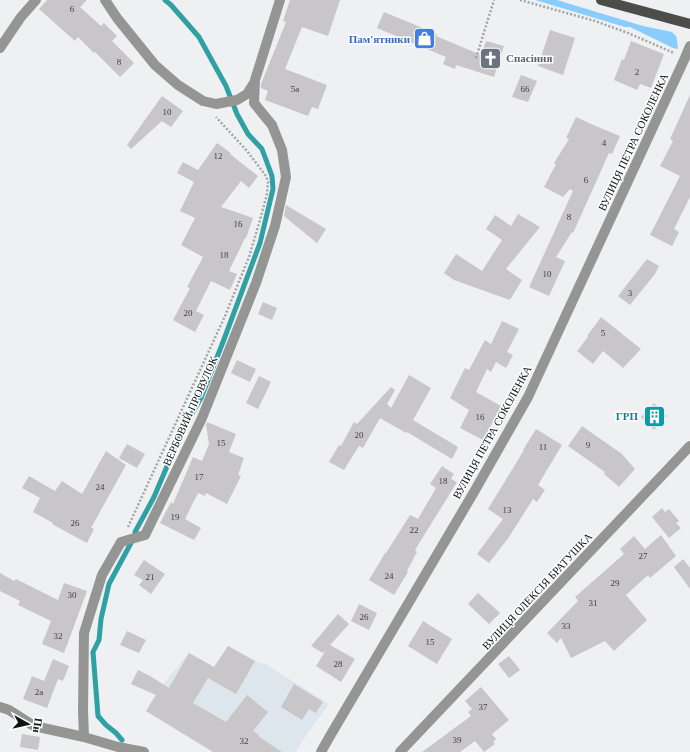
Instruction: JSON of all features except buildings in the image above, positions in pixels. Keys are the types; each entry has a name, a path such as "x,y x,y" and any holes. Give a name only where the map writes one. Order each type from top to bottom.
{"main road":[{"path":"602,0 690,24"}],"street":[{"path":"0,48 21,17 36,0"},
{"name":"ВЕРБОВИЙ ПРОВУЛОК","path":"105,0 117,18 155,65 178,85 203,101 216,104 232,102 247,94 255,80 280,0"},
{"name":"ВУЛИЦЯ ПЕТРА СОКОЛЕНКА","path":"321,752 474,492 528,397 690,46"},
{"name":"ВЕРБОВИЙ ПРОВУЛОК","path":"121,542 146,534 199,425 228,356 256,283 275,226 286,177 282,150 272,125 254,103 255,80"},
{"name":"ВУЛИЦЯ ОЛЕКСІЯ БРАТУШКА","path":"400,752 690,446"},
{"path":"84,737 84,633 102,575 121,542"},
{"path":"0,707 9,710 34,726 144,752"}],"path":[{"path":"476,58 494,0"},
{"path":"520,0 628,33 685,58"},
{"path":"121,542 225,316 249,257 267,194 268,182 266,176 247,151 211,112 203,101"}],"shaded area":[{"path":"535,0 557,0 643,26 672,32 676,36 678,49 630,27 625,27"},
{"path":"228,646 255,661 267,665 329,704 296,752 213,752 146,711 163,684 189,653 214,667"}],"waterway":[{"path":"135,532 154,497 182,431 201,398 260,243 273,189 272,176 262,149 248,134 237,114 226,86 199,37 165,0"},
{"path":"122,740 98,716 93,652 99,640 101,619 109,584 131,543"}],"place":[{"name":"Пам'ятники","path":"425,39"},
{"name":"Спасіння","path":"490,58"},
{"name":"ГРП","path":"654,416"}]}
